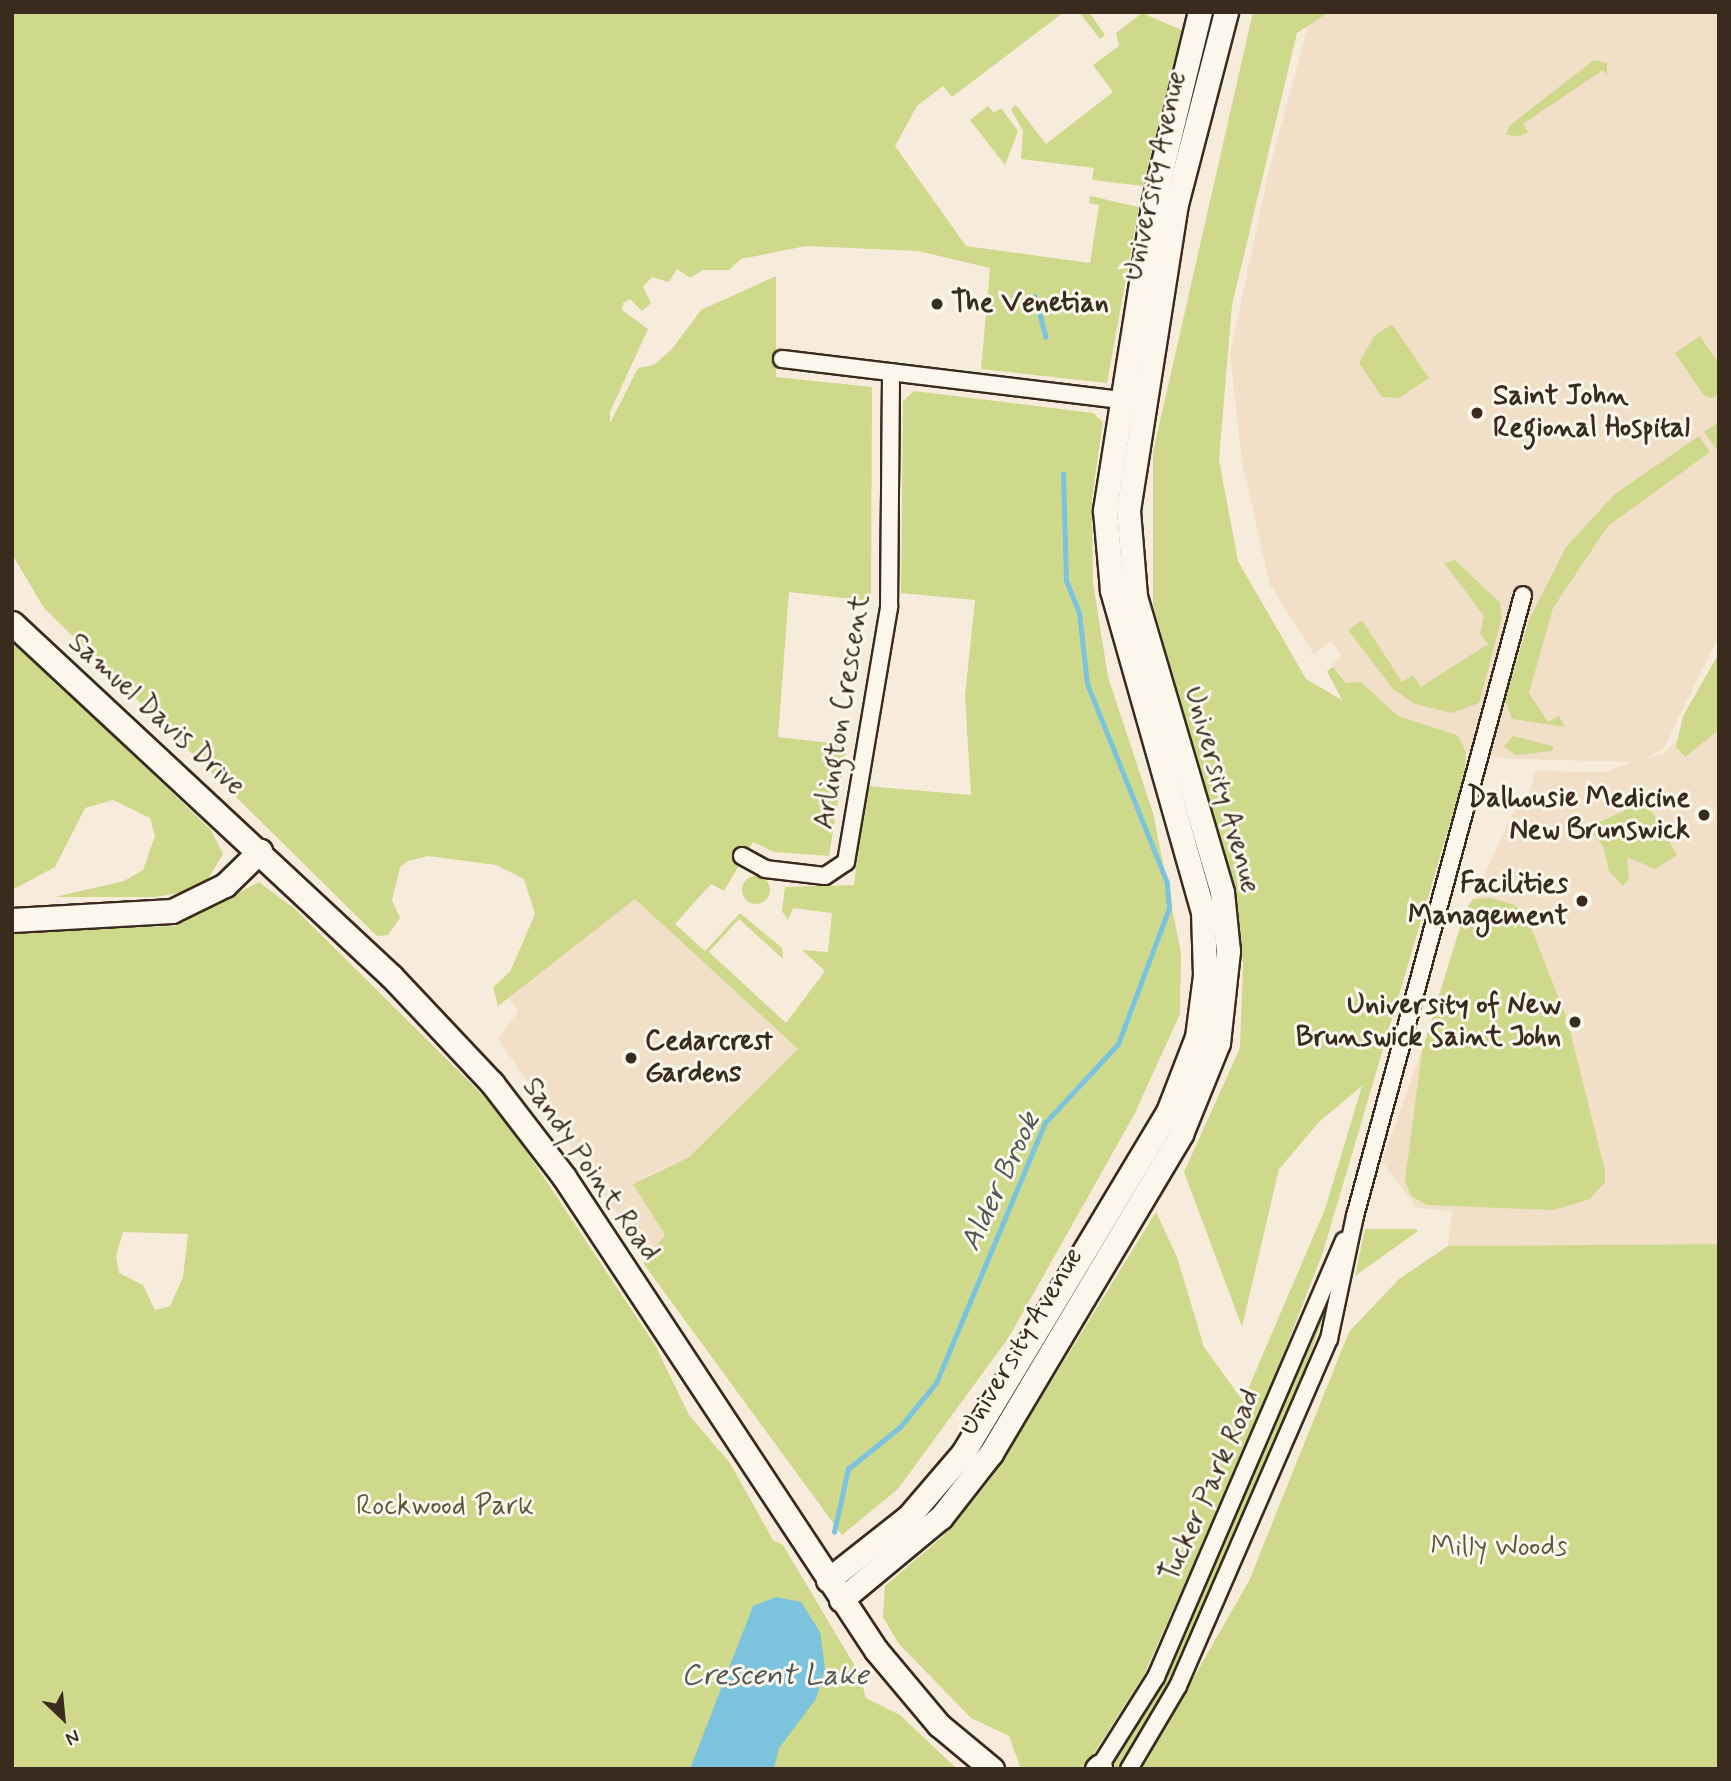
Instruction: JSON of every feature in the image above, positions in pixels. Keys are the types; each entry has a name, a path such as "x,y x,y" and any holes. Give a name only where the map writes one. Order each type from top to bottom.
{"main road":[{"name":"University Avenue","path":"828,1580 909,1516 969,1444 1168,1112 1197,1037 1205,975 1203,912 1108,564 1105,510 1120,400 1156,188 1200,12"},
{"name":"University Avenue","path":"841,1600 941,1517 991,1453 1181,1134 1218,1042 1228,951 1222,892 1131,570 1128,510 1143,402 1177,204 1226,12"},
{"name":"Samuel Davis Drive","path":"12,623 260,851"},
{"name":"Sandy Point Road","path":"260,851 392,977 521,1118 841,1600 920,1704 990,1766"},
{"path":"12,920 172,911 225,885 260,851"}],"street":[{"path":"782,359 1143,402"},
{"name":"Arlington Crescent","path":"742,856 765,869 825,876 846,862 889,607 891,372"},
{"name":"Tucker Park Road","path":"1129,1769 1178,1686 1329,1339 1355,1216 1523,595"},
{"name":"Tucker Park Road","path":"1098,1768 1152,1686 1355,1216"}],"shaded area":[{"name":"Saint John Regional Hospital","path":"1312,12 1719,12 1719,636 1664,748 1647,758 1663,754 1719,698 1719,1244 1448,1246 1452,1211 1417,1208 1382,1162 1481,882 1515,809 1529,798 1535,771 1603,772 1634,762 1511,759 1466,752 1456,735 1398,716 1361,682 1346,683 1331,664 1341,655 1332,641 1314,654 1270,585 1242,462 1230,354 1269,170"},
{"path":"635,898 798,1049 689,1157 641,1178 665,1235 647,1258 498,1039 518,1011 509,997"}],"green space":[{"path":"12,12 1064,12 952,97 943,86 917,106 895,146 966,246 1090,263 1099,205 1089,203 1090,196 1139,207 1107,383 981,369 990,268 918,251 806,246 741,259 729,270 703,270 690,278 677,269 669,282 652,277 643,287 651,303 642,311 630,299 623,303 622,310 648,329 610,412 610,423 638,368 654,365 672,349 701,310 776,276 776,377 872,387 871,601 789,592 778,737 847,745 829,856 774,852 753,842 724,891 711,884 675,924 705,951 740,913 782,948 783,959 739,919 709,952 786,1023 825,971 802,950 828,952 832,913 793,908 788,920 782,911 785,887 854,885 866,786 971,795 965,696 975,600 901,593 903,401 914,391 1093,413 1103,422 1092,498 1093,583 1108,677 1153,813 1181,953 1180,1014 1134,1115 1009,1337 898,1489 842,1535 643,1263 665,1235 633,1184 689,1157 798,1049 635,899 498,1006 493,987 510,972 535,914 524,879 496,865 428,856 408,861 400,867 392,900 400,918 388,935 377,936 44,608 12,554"},
{"path":"1079,12 1089,12 1105,35 1100,39"},
{"path":"1253,12 1329,12 1297,33 1232,305 1219,460 1238,561 1306,679 1342,700 1327,671 1333,667 1346,683 1361,682 1398,716 1457,735 1466,752 1465,772 1323,1252 1263,1407 1144,1675 1084,1769 1021,1769 1009,1736 971,1718 899,1644 883,1617 885,1586 942,1537 993,1476 1156,1212 1177,1257 1204,1347 1243,1401 1325,1209 1362,1086 1319,1122 1279,1169 1242,1327 1184,1172 1240,1048 1243,964 1235,893 1153,605 1153,452"},
{"path":"1142,13 1182,30 1143,186 1092,180 1094,168 1021,159 1023,131 1011,109 1016,105 1046,144 1113,92 1093,65 1119,46 1116,33"},
{"path":"1594,60 1607,63 1607,76 1603,70 1523,124 1528,132 1520,136 1506,135 1509,126"},
{"path":"988,106 994,113 1001,108 1018,131 1005,165 970,120"},
{"path":"1392,324 1429,378 1399,398 1382,397 1359,363 1374,336"},
{"path":"1700,336 1719,364 1719,394 1712,398 1704,396 1675,353"},
{"path":"1719,422 1719,447 1716,449 1704,432"},
{"path":"1699,436 1710,452 1608,526 1553,608 1529,693 1548,722 1559,716 1565,727 1512,719 1505,701 1529,620 1566,547 1615,494"},
{"path":"1455,560 1500,603 1502,617 1479,703 1452,713 1415,704 1393,689 1348,630 1362,620 1402,682 1413,675 1421,687 1488,644 1480,634 1484,616 1444,563"},
{"path":"12,639 211,830 223,854 208,879 186,892 155,897 55,897 124,881 143,870 155,836 150,818 113,800 85,808 55,867 12,890"},
{"path":"1719,653 1719,730 1685,757 1676,747 1683,716"},
{"path":"1513,736 1553,746 1553,751 1516,755 1504,747"},
{"path":"1646,801 1677,855 1655,869 1627,857 1629,879 1623,886 1609,871 1603,846 1588,827"},
{"path":"756,876 766,880 770,890 766,900 756,904 746,900 742,890 746,880"},
{"name":"Rockwood Park","path":"259,882 295,909 501,1113 655,1345 689,1415 730,1463 773,1540 783,1545 859,1673 866,1698 900,1715 957,1769 12,1769 12,931 176,926","holes":["123,1232 188,1234 183,1277 170,1306 155,1310 143,1285 119,1273 116,1256"]},
{"path":"1491,898 1515,905 1528,920 1567,1019 1605,1171 1605,1182 1590,1199 1554,1210 1427,1205 1411,1196 1405,1181 1422,1051 1465,911 1473,899"},
{"path":"1365,1229 1416,1229 1418,1231 1355,1276"},
{"name":"Milly Woods","path":"1719,1244 1719,1769 1141,1769 1249,1581 1349,1332 1399,1279 1448,1246"},
{"path":"1328,1305 1289,1412 1161,1700 1119,1767 1109,1769 1164,1679"}],"water":[{"name":"Crescent Lake","path":"776,1597 801,1602 820,1632 825,1669 816,1699 779,1748 774,1769 690,1769 753,1606"}],"waterway":[{"name":"Alder Brook","path":"1035,296 1046,337"},
{"name":"Alder Brook","path":"834,1532 848,1469 900,1427 936,1383 1045,1123 1118,1044 1169,908 1167,883 1087,684 1079,613 1066,581 1063,474"}],"place":[{"name":"The Venetian","path":"937,304"},
{"name":"Saint John Regional Hospital","path":"1477,413"},
{"name":"Dalhousie Medicine New Brunswick","path":"1704,815"},
{"name":"Facilities Management","path":"1582,901"},
{"name":"University of New Brunswick Saint John","path":"1575,1022"},
{"name":"Cedarcrest Gardens","path":"631,1058"}]}
